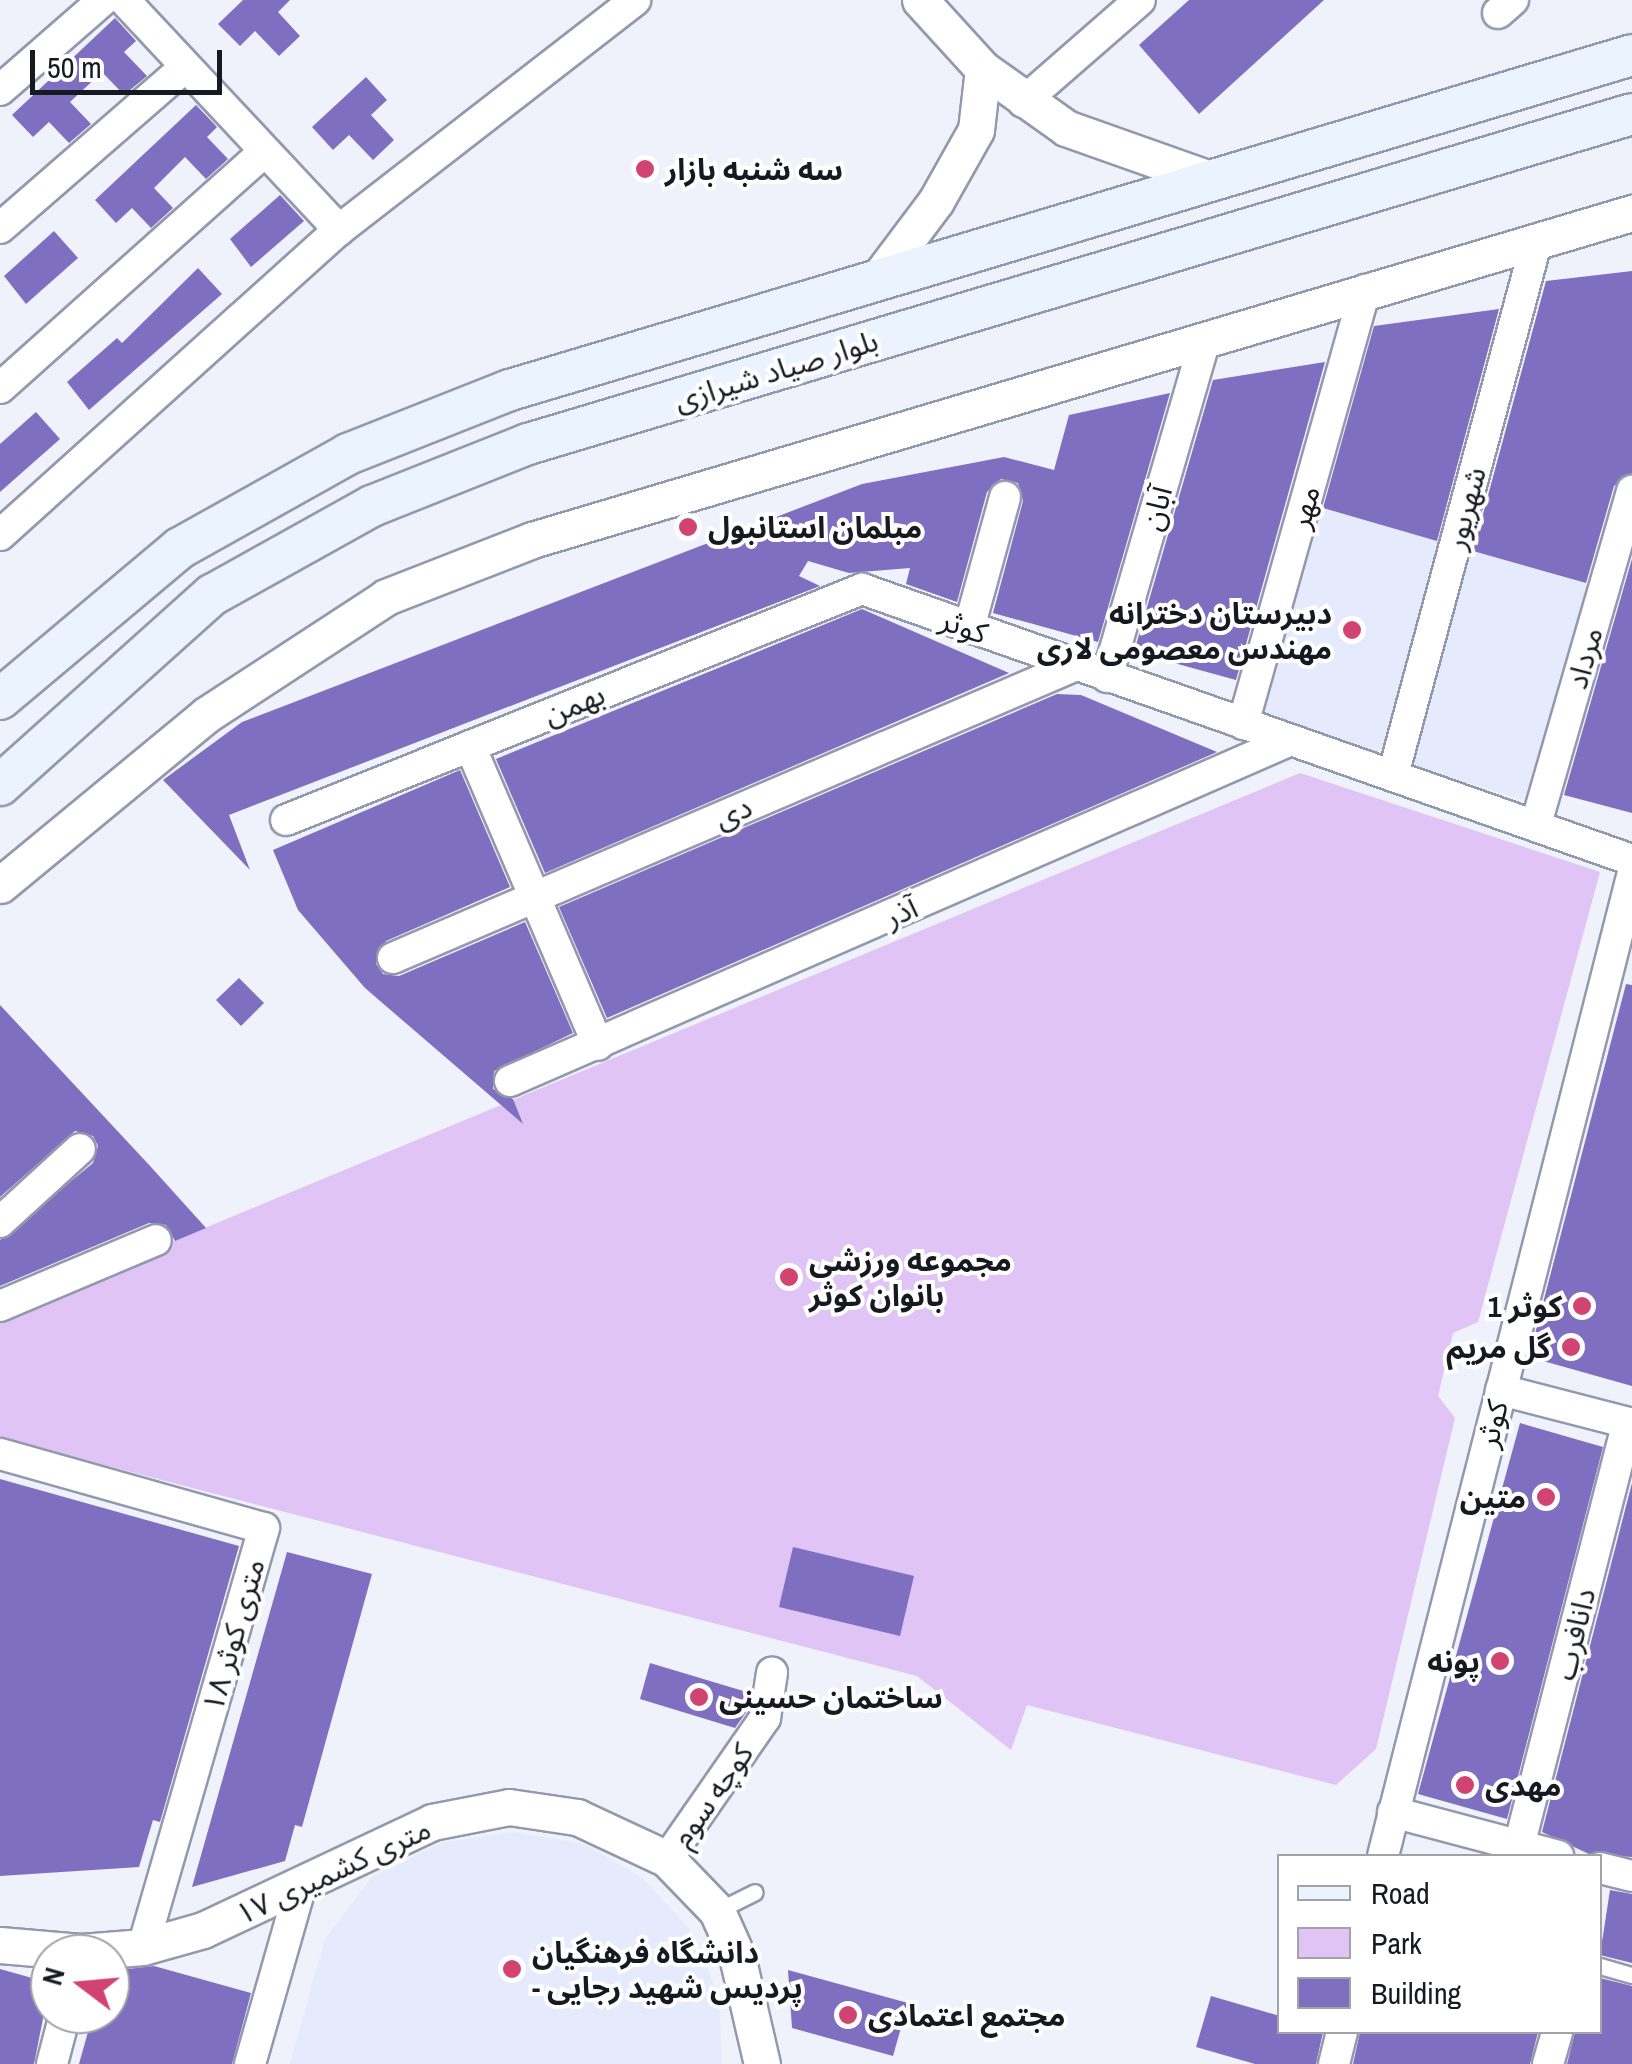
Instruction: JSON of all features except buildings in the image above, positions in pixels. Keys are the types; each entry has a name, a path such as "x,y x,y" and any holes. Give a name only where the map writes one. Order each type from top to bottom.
{"main road":[{"name":"بلوار صیاد شیرازی","path":"0,700 180,548 348,454 510,390 1632,55"},
{"name":"بلوار صیاد شیرازی","path":"0,785 212,596 372,506 528,444 1632,114"},
{"path":"32,671 71,718"}],"street":[{"path":"0,90 103,0"},
{"path":"124,0 263,154 338,230"},
{"path":"0,535 338,230 635,0"},
{"path":"920,0 983,69 1024,102 1131,156 1213,180"},
{"path":"1024,102 1140,0"},
{"path":"0,228 185,67"},
{"path":"876,281 936,202 976,130 983,69"},
{"path":"0,388 263,154"},
{"path":"0,885 206,714 386,596 532,540 1632,213"},
{"name":"شهریور","path":"1393,775 1538,240"},
{"name":"مهر","path":"1243,724 1365,290"},
{"name":"آبان","path":"1107,677 1204,339"},
{"name":"مرداد","path":"1536,824 1632,491"},
{"path":"969,628 1006,497"},
{"name":"کوثر","path":"862,588 1632,860"},
{"name":"بهمن","path":"286,820 862,588"},
{"name":"دی","path":"393,958 1074,666"},
{"name":"آذر","path":"510,1081 1292,740"},
{"path":"470,746 598,1045"},
{"name":"کوثر","path":"1383,1854 1632,876"},
{"path":"0,1222 80,1149"},
{"path":"0,1306 156,1240"},
{"path":"1501,1390 1630,1423"},
{"name":"دانافرب","path":"1519,1846 1630,1423"},
{"name":"۱۸ متری کوثر","path":"0,1454 264,1528 143,1947"},
{"name":"کوچه سوم","path":"667,1860 766,1718 772,1673"},
{"name":"۱۷ متری کشمیری","path":"130,1948 202,1930 300,1888 348,1857 432,1822 509,1807 578,1817 667,1860 717,1912 736,1956 762,2064"},
{"path":"1393,1812 1550,1854"},
{"path":"1602,1868 1632,1876"},
{"path":"250,2064 300,1888"},
{"name":"۱۷ متری کشمیری","path":"0,1945 30,1948"},
{"path":"52,2064 60,2034"},
{"path":"1334,2064 1342,2034"},
{"path":"1548,2064 1556,2034"}],"lane":[{"path":"717,1912 756,1892"},
{"path":"1602,1967 1632,1975"}],"shaded area":[{"name":"دبیرستان دخترانه مهندس معصومی لاری","path":"1317,507 1446,543 1389,745 1373,753 1258,718"},
{"path":"1469,550 1598,587 1539,791 1521,799 1411,765"},
{"name":"دانشگاه فرهنگیان - پردیس شهید رجایی","path":"514,1832 584,1844 642,1878 694,1933 719,1999 722,2064 290,2064 325,1939 372,1877 441,1843"}],"green space":[{"name":"مجموعه ورزشی بانوان کوثر","path":"1300,773 1600,872 1478,1322 1453,1333 1438,1396 1455,1418 1376,1749 1336,1785 1027,1705 1011,1750 917,1676 0,1438 0,1313"}],"place":[{"name":"سه شنبه بازار","path":"645,169"},
{"name":"مبلمان استانبول","path":"688,527"},
{"name":"دبیرستان دخترانه مهندس معصومی لاری","path":"1352,630"},
{"name":"مجموعه ورزشی بانوان کوثر","path":"789,1277"},
{"name":"کوثر 1","path":"1582,1306"},
{"name":"گل مریم","path":"1571,1347"},
{"name":"متین","path":"1546,1497"},
{"name":"پونه","path":"1500,1661"},
{"name":"ساختمان حسینی","path":"699,1697"},
{"name":"مهدی","path":"1465,1785"},
{"name":"دانشگاه فرهنگیان - پردیس شهید رجایی","path":"512,1969"},
{"name":"مجتمع اعتمادی","path":"848,2015"}]}
